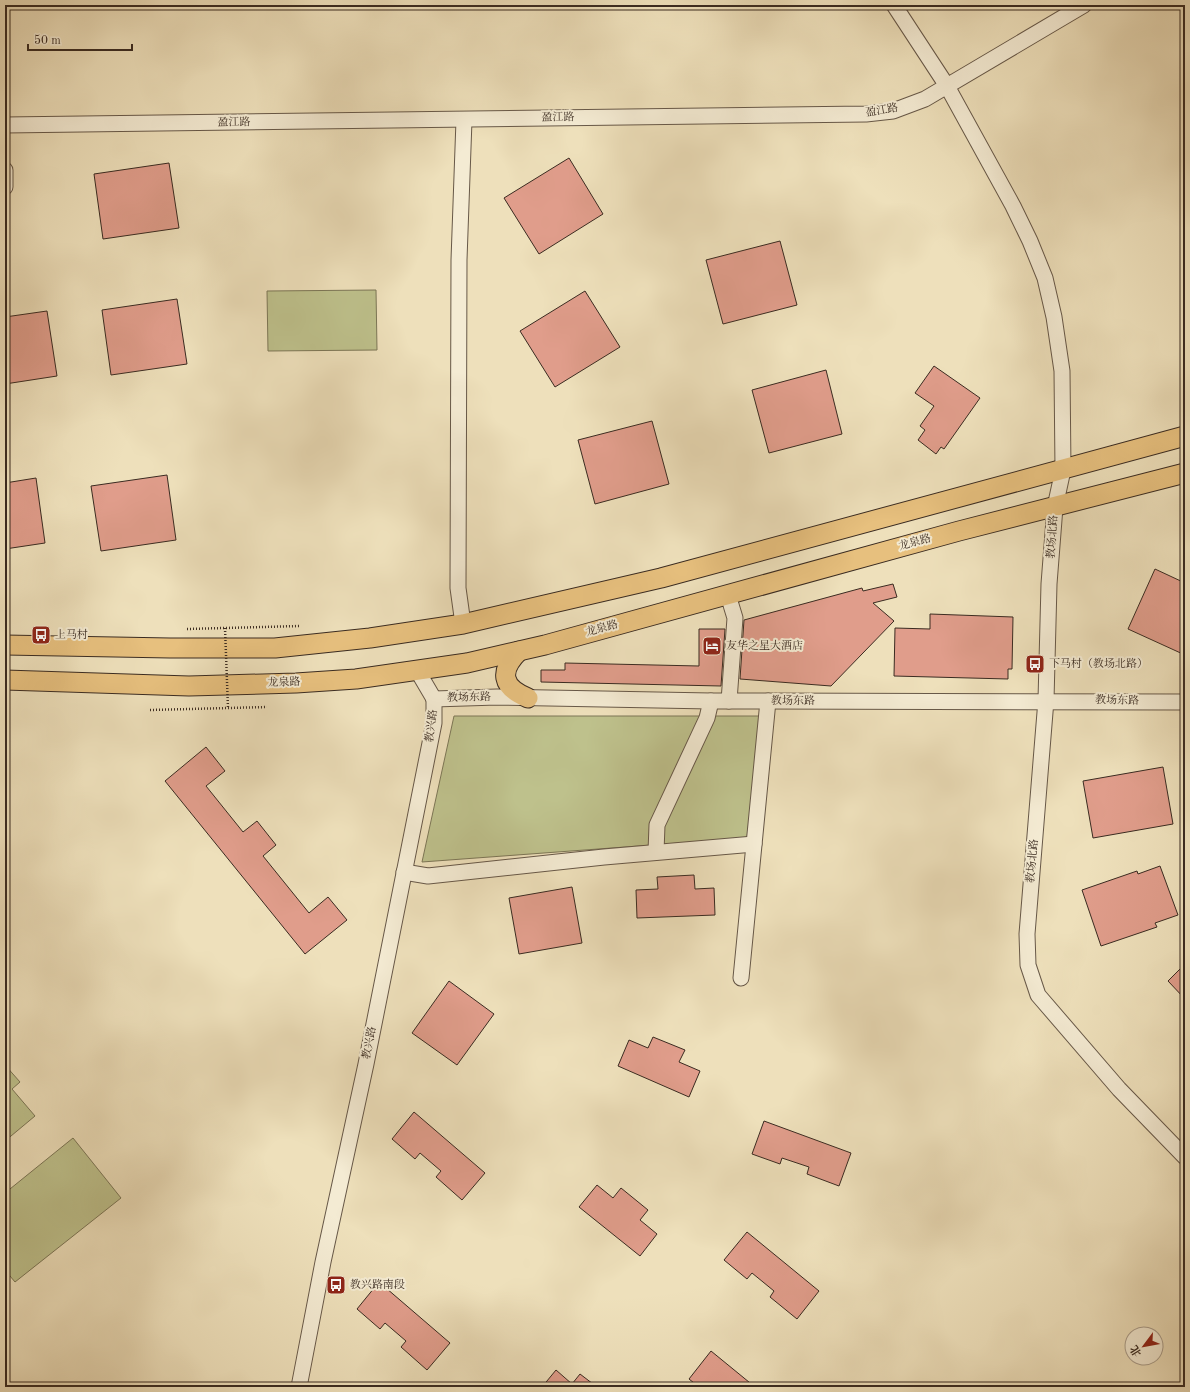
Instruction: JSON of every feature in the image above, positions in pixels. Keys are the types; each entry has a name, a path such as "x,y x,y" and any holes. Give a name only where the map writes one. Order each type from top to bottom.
{"main road":[{"path":"5,645 275,648 370,638 463,624 661,578 1185,436"},
{"name":"龙泉路","path":"5,680 189,686 341,680 467,663 519,651 1185,473"},
{"path":"519,651 508,664 506,675 507,682 515,693 528,698"}],"street":[{"name":"教场北路","path":"894,5 947,86 1013,206 1030,241 1046,278 1054,317 1062,371 1063,470 1055,507 1049,584 1046,700 1027,934 1028,965 1038,994 1119,1089 1185,1157"},
{"name":"盈江路","path":"5,125 866,114 892,111 925,99 1084,5"},
{"path":"463,624 458,588 459,260 464,120"},
{"path":"5,170 5,187"},
{"path":"728,595 735,618 730,701"},
{"name":"教场东路","path":"417,670 434,699 528,698 711,701 1046,700 1185,702"},
{"name":"教兴路","path":"299,1387 323,1262 434,723 434,699"},
{"path":"656,852 657,825 707,718 711,701"},
{"path":"741,978 768,701"},
{"path":"404,872 428,876 656,852 754,844"}],"path":[{"path":"186,629 300,626"},
{"path":"225,628 228,708"},
{"path":"150,710 267,707"}],"green space":[{"path":"376,290 377,350 268,351 267,291"},
{"path":"454,716 761,716 747,838 422,862"},
{"path":"5,1065 20,1082 12,1089 35,1116 5,1141"},
{"path":"73,1138 121,1198 15,1282 5,1270 5,1193"}],"building":[{"path":"569,158 603,214 539,254 504,198"},
{"path":"169,163 179,228 103,239 94,174"},
{"path":"780,241 797,305 723,324 706,260"},
{"path":"585,291 620,347 555,387 520,331"},
{"path":"177,299 187,364 111,375 102,310"},
{"path":"47,311 57,376 5,384 5,317"},
{"path":"934,366 980,398 944,449 941,447 936,454 918,440 925,430 920,426 934,406 915,393"},
{"path":"826,370 842,434 769,453 752,390"},
{"path":"652,421 669,484 595,504 578,440"},
{"path":"167,475 176,540 101,551 91,486"},
{"path":"36,478 45,543 5,549 5,483"},
{"path":"1155,569 1185,583 1185,655 1128,629"},
{"path":"893,584 897,597 873,603 894,621 831,686 740,679 744,620 862,588 863,591"},
{"path":"930,614 1013,617 1012,669 1008,669 1008,679 894,676 895,628 930,629"},
{"name":"友华之星大酒店","path":"699,629 725,629 721,686 541,682 541,670 565,670 565,663 699,666"},
{"path":"206,747 225,771 206,786 243,832 257,821 276,845 263,856 309,913 328,897 347,920 305,954 165,781"},
{"path":"1163,767 1173,824 1093,838 1083,781"},
{"path":"1160,866 1178,915 1155,923 1157,927 1101,946 1082,890 1137,871 1138,874"},
{"path":"694,875 695,889 714,888 715,915 637,918 636,890 658,889 657,877"},
{"path":"572,887 582,943 519,954 509,898"},
{"path":"1185,964 1185,999 1168,981"},
{"path":"449,981 494,1014 457,1065 412,1033"},
{"path":"653,1037 685,1050 679,1062 700,1071 689,1097 618,1066 629,1040 648,1048"},
{"path":"414,1112 485,1173 462,1200 436,1177 441,1171 420,1153 415,1159 392,1139"},
{"path":"764,1121 851,1153 839,1186 807,1174 809,1167 782,1158 780,1164 752,1154"},
{"path":"597,1185 613,1198 621,1188 648,1210 640,1220 657,1234 640,1256 579,1207"},
{"path":"747,1232 819,1291 797,1319 770,1297 774,1291 752,1273 747,1279 724,1260"},
{"path":"379,1282 450,1343 427,1370 401,1347 406,1341 385,1323 380,1329 357,1309"},
{"path":"711,1351 755,1387 699,1387 689,1379"},
{"path":"556,1370 572,1384 580,1374 597,1387 542,1387"}],"place":[{"name":"上马村","path":"41,635"},
{"name":"友华之星大酒店","path":"712,646"},
{"name":"下马村（教场北路）","path":"1035,664"},
{"name":"教兴路南段","path":"336,1285"}]}
